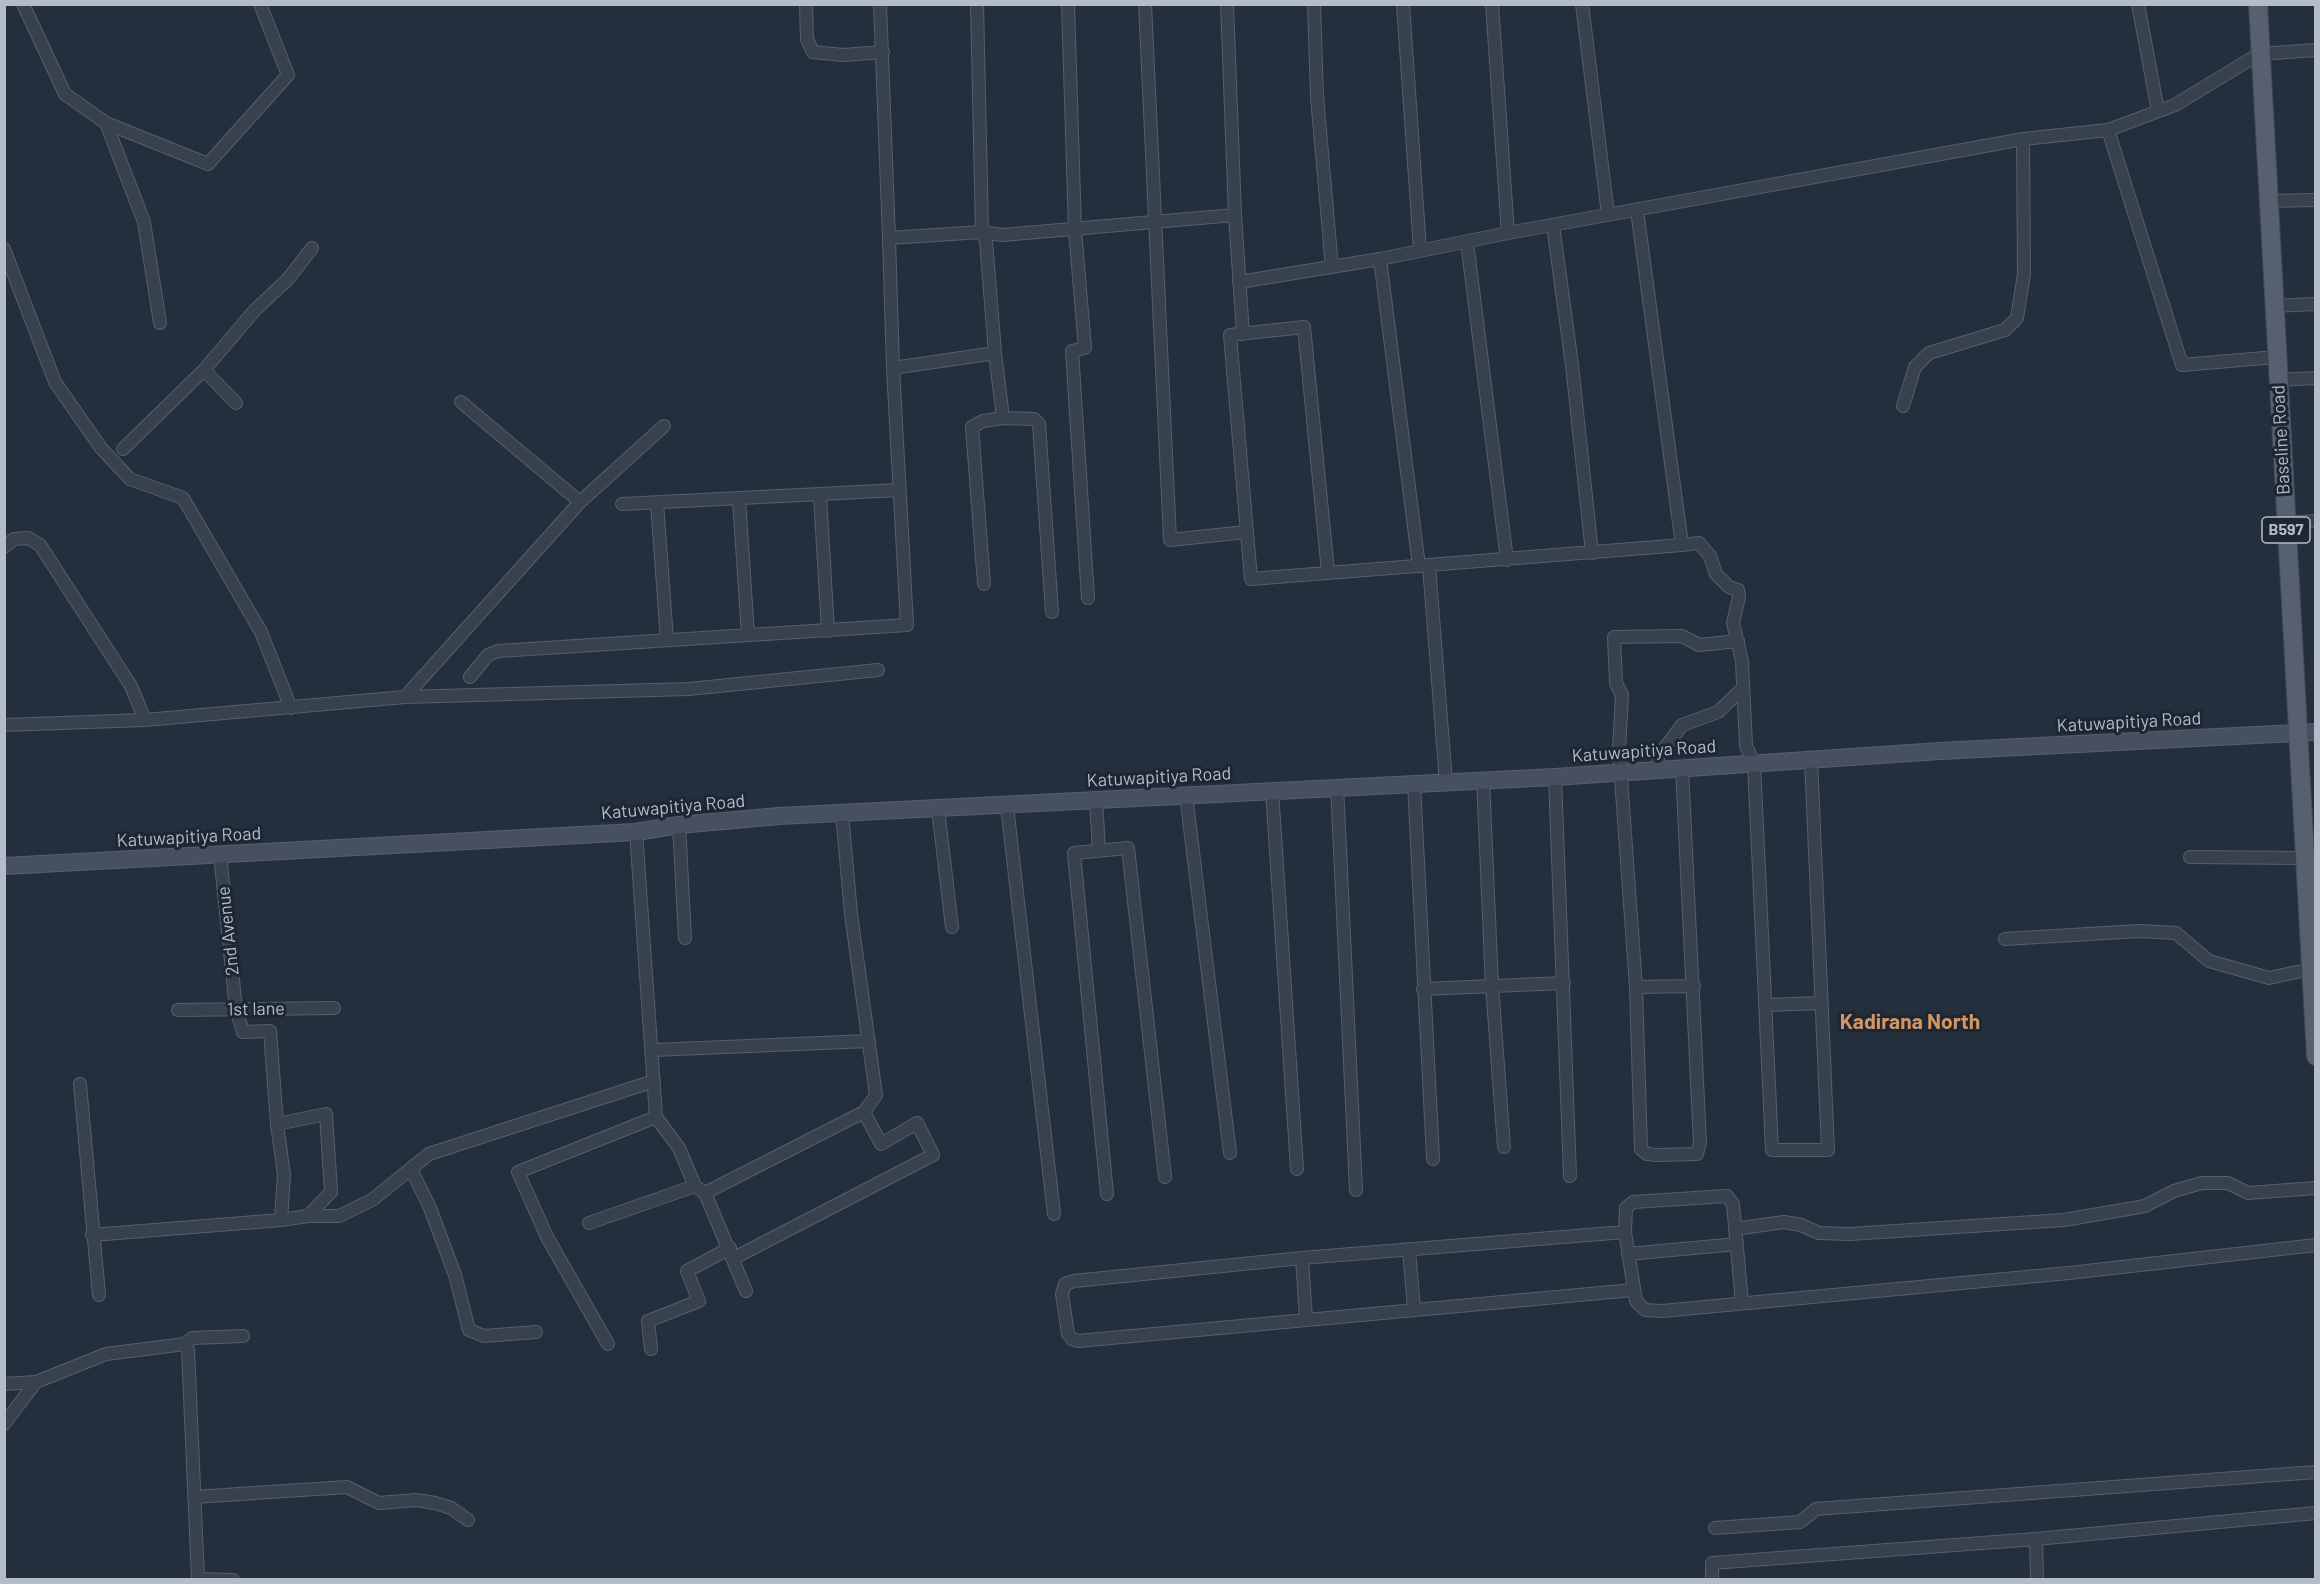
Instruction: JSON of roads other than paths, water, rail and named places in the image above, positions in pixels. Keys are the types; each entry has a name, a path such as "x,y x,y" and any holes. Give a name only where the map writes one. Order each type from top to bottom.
{"main road":[{"name":"Baseline Road","path":"2258,4 2286,523 2306,732 2304,858 2316,1056"}],"street":[{"path":"23,4 65,94 106,123 208,164 288,75 260,4"},
{"path":"806,4 807,39 813,52 843,55 883,52"},
{"path":"470,677 488,655 498,651 907,625 892,368 880,4"},
{"path":"977,4 982,232 986,242 1003,418"},
{"path":"1068,4 1075,230 1085,348 1072,351 1088,598"},
{"path":"1145,4 1170,540 1246,532"},
{"path":"1227,4 1235,215 1243,334"},
{"path":"1314,4 1317,98 1332,267"},
{"path":"1403,4 1420,250"},
{"path":"1492,4 1508,233"},
{"path":"1582,4 1608,214"},
{"path":"2138,4 2158,111"},
{"path":"1239,282 1380,259 1608,214 2023,139 2108,130 2175,105 2259,54 2316,50"},
{"path":"106,123 144,222 160,323"},
{"path":"2108,130 2182,364 2276,357"},
{"path":"1903,406 1916,368 1929,353 2005,330 2017,318 2024,274 2023,139"},
{"path":"2268,201 2316,200"},
{"path":"1637,210 1682,545"},
{"path":"889,238 982,232 1002,236 1235,215"},
{"path":"1553,225 1572,365 1592,553"},
{"path":"1467,242 1507,560"},
{"path":"123,449 204,370 255,310 288,279 312,248"},
{"path":"4,249 55,382 101,448 130,479 183,498 261,632 291,708"},
{"path":"1380,259 1424,566 1446,782"},
{"path":"2274,306 2316,304"},
{"path":"1328,572 1304,327 1230,335 1251,579 1699,543 1710,556 1716,574 1729,587 1738,590 1738,607 1733,623 1738,641 1743,688 1746,746 1754,763 1772,1150 1828,1150 1811,759"},
{"path":"892,368 995,353"},
{"path":"204,370 236,403"},
{"path":"2278,380 2316,378"},
{"path":"461,402 580,502"},
{"path":"984,584 972,427 983,421 1003,418 1034,419 1039,424 1052,612"},
{"path":"405,697 580,502 664,426"},
{"path":"622,504 899,490"},
{"path":"820,495 828,631"},
{"path":"739,499 748,635"},
{"path":"657,503 667,640"},
{"path":"2286,523 2316,521"},
{"path":"4,547 14,539 28,538 40,545 131,686 145,720"},
{"path":"1682,768 1700,1143 1697,1154 1647,1154 1641,1149 1636,987 1621,771 1622,695 1616,683 1614,637 1682,636 1699,645 1738,641"},
{"path":"4,725 145,720 405,697 689,689 878,670"},
{"path":"1659,769 1658,756 1682,725 1718,712 1743,688"},
{"name":"Katuwapitiya Road","path":"4,866 636,832 679,825 842,813 1007,806 1337,786 1555,777 1811,759 2306,732"},
{"path":"1555,777 1570,1176"},
{"path":"1483,779 1492,986 1504,1147"},
{"path":"1414,783 1433,1159"},
{"path":"1337,786 1356,1190"},
{"path":"1272,790 1297,1169"},
{"path":"1186,795 1230,1153"},
{"path":"1096,800 1099,850"},
{"path":"1007,806 1054,1214"},
{"path":"938,809 952,927"},
{"path":"589,1223 700,1190 864,1112 876,1095 852,914 842,813"},
{"path":"679,825 685,938"},
{"path":"636,832 656,1117 679,1148 732,1253 746,1291"},
{"path":"1107,1194 1074,853 1128,848 1165,1177"},
{"name":"2nd Avenue","path":"220,854 236,1009"},
{"path":"2190,858 2304,858"},
{"path":"2004,939 2139,931 2176,933 2209,961 2269,978 2311,969"},
{"path":"1423,989 1564,983"},
{"path":"1636,987 1694,986"},
{"path":"1766,1005 1822,1003"},
{"name":"1st lane","path":"178,1010 334,1008"},
{"path":"236,1009 243,1032 270,1031 276,1124 284,1175 281,1220"},
{"path":"653,1050 869,1041"},
{"path":"92,1235 308,1216 339,1216 372,1200 429,1154 654,1081"},
{"path":"80,1084 99,1295"},
{"path":"651,1348 648,1321 699,1301 687,1271 732,1253 933,1155 916,1123 881,1144 864,1112"},
{"path":"276,1124 326,1114 331,1192 308,1216"},
{"path":"608,1344 547,1238 518,1172 656,1117"},
{"path":"411,1169 430,1208 455,1275 469,1330 484,1336 536,1332"},
{"path":"1735,1228 1785,1222 1801,1225 1819,1233 1850,1234 2064,1220 2145,1206 2174,1191 2202,1183 2228,1184 2248,1192 2316,1188"},
{"path":"1742,1303 1733,1204 1730,1198 1724,1195 1633,1202 1626,1208 1625,1232 1633,1290 1636,1301 1645,1310 1742,1303 2068,1273 2316,1245"},
{"path":"1625,1232 1302,1258 1074,1281 1065,1284 1062,1294 1068,1334 1071,1339 1078,1341 1633,1290"},
{"path":"1628,1254 1737,1244"},
{"path":"1409,1250 1414,1309"},
{"path":"1302,1258 1306,1319"},
{"path":"4,1384 36,1382 106,1353 185,1344 192,1338 243,1335"},
{"path":"185,1344 188,1350 198,1579 233,1580"},
{"path":"4,1424 36,1382"},
{"path":"1715,1528 1800,1522 1816,1509 2316,1472"},
{"path":"194,1497 347,1487 379,1503 416,1500 435,1503 451,1508 468,1520"},
{"path":"1712,1580 1712,1563 2036,1539 2316,1513"},
{"path":"2036,1539 2037,1580"}],"district":[{"name":"Kadirana North","path":"1910,1022"}]}
